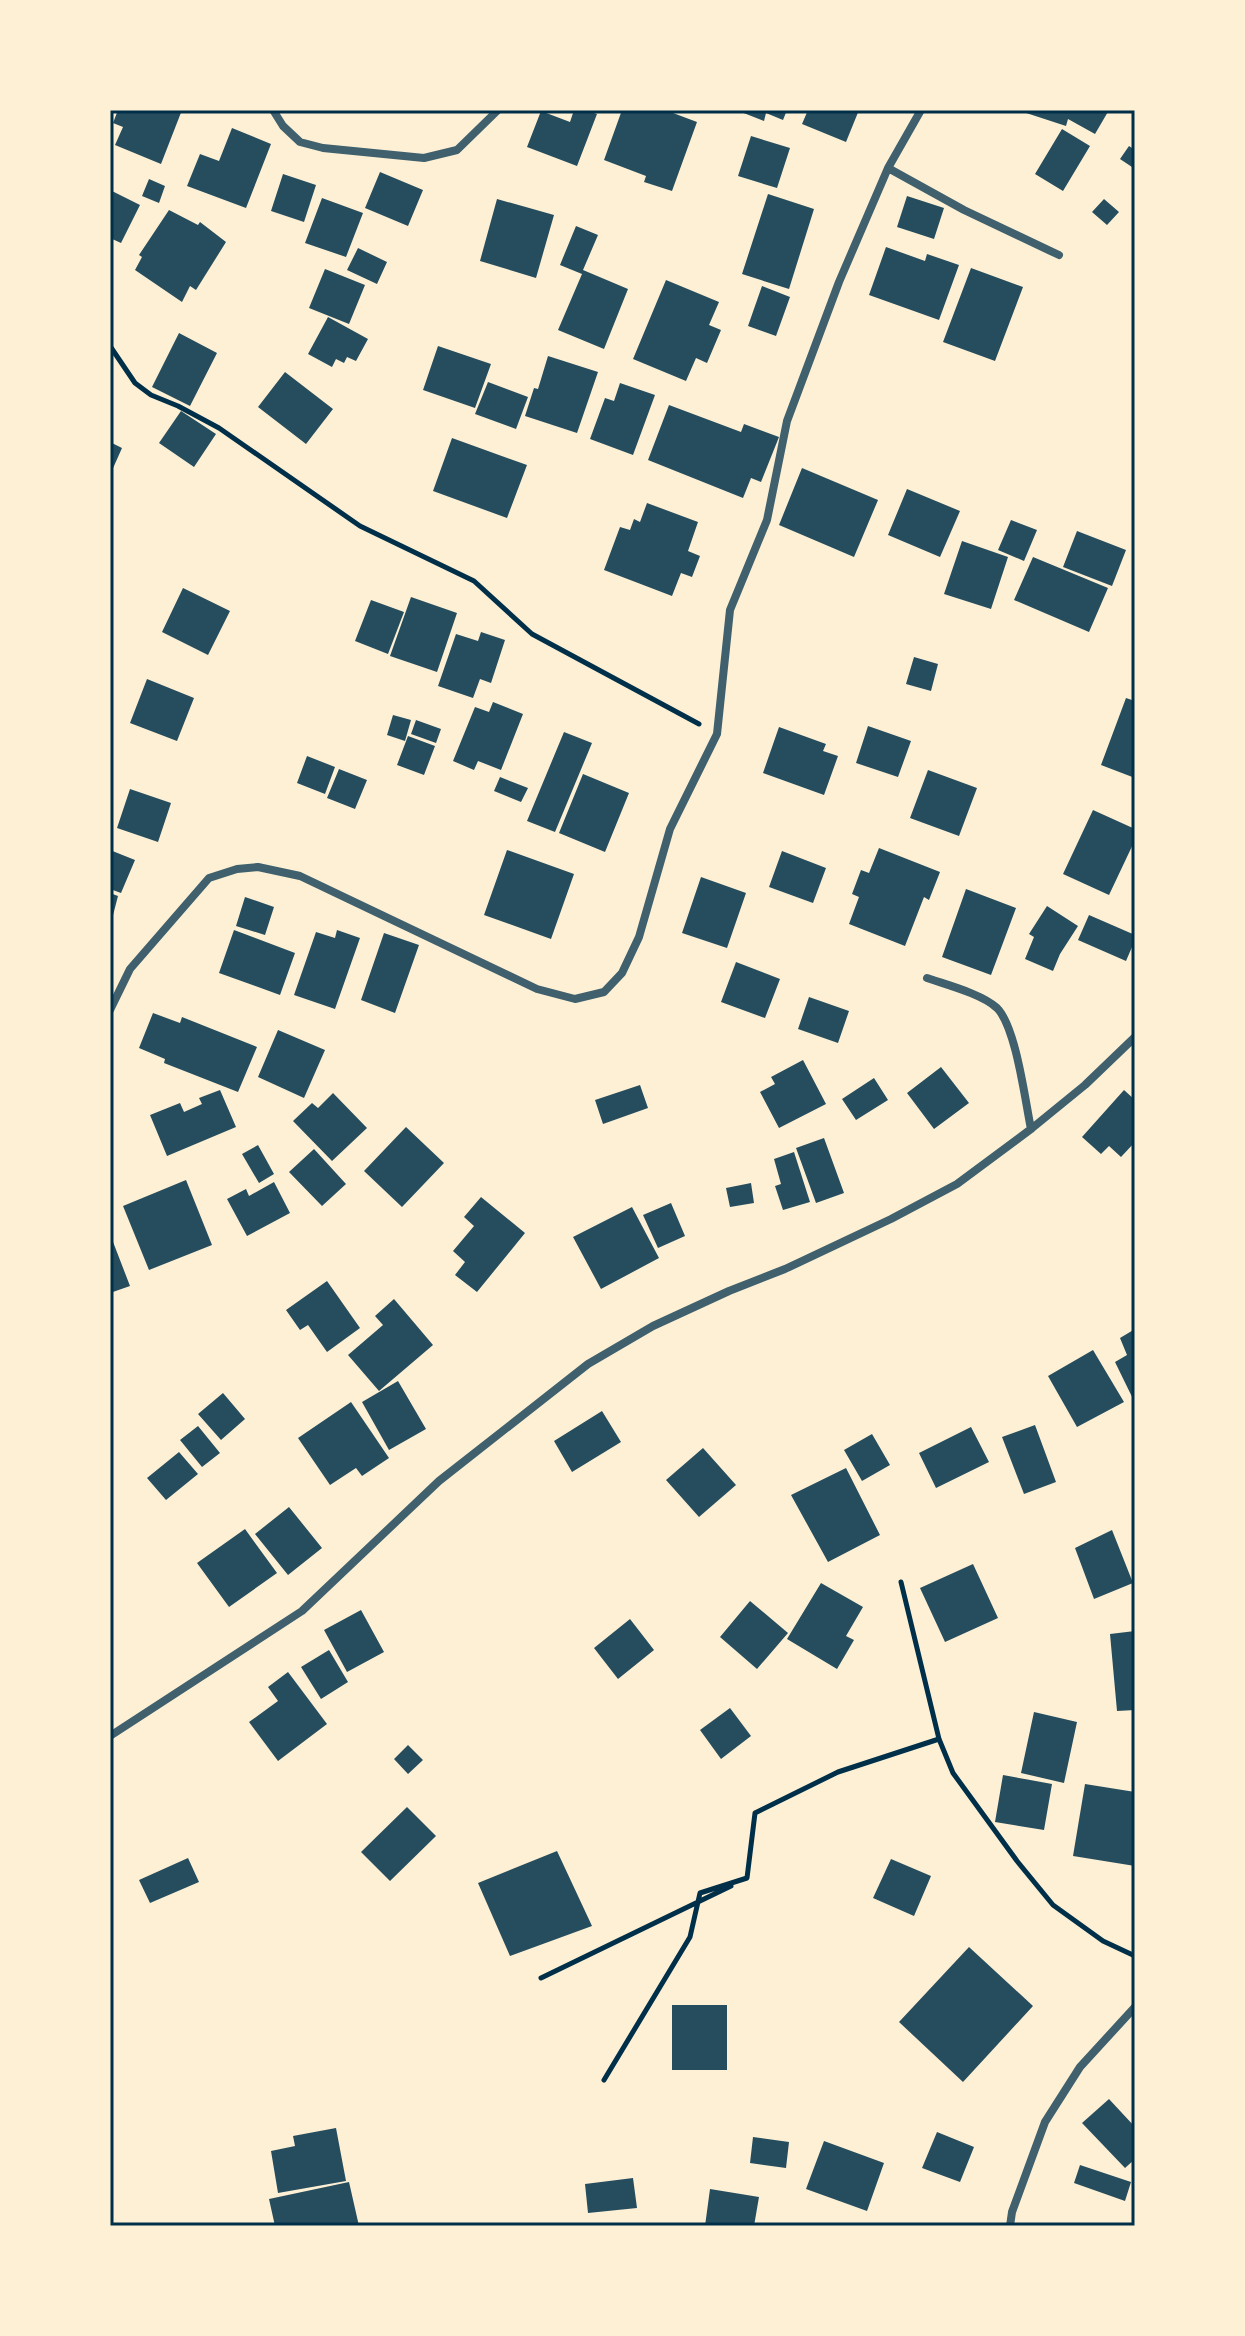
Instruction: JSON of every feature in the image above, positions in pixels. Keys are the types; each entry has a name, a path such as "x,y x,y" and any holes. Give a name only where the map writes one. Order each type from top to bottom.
{"street":[{"path":"273,110 283,126 300,142 323,148 424,158 457,150 498,110"},
{"path":"110,1010 130,969 209,878 237,869 258,867 300,876 537,989 575,999 604,992 622,973 639,937 670,829 717,734 730,610 767,520 787,421 839,282 888,168 921,110"},
{"path":"888,168 964,210 1059,255"},
{"path":"927,978 996,1007 1009,1024 1031,1129"},
{"path":"110,1736 302,1611 439,1481 588,1364 653,1326 785,1269 957,1184 1085,1085 1135,1037"},
{"path":"1010,2226 1012,2212 1045,2122 1080,2067 1135,2007"}],"path":[{"path":"110,346 135,383 151,395 219,428 360,526 474,581 532,634 717,734"},
{"path":"901,1582 939,1739 953,1773 1053,1905 1103,1941 1135,1956"},
{"path":"747,1878 755,1813 838,1772 939,1739"},
{"path":"541,1978 747,1878"},
{"path":"604,2080 690,1937 700,1893 747,1878"}],"building":[{"path":"118,110 182,110 161,164 115,145 123,127 113,123"},
{"path":"574,110 597,114 577,166 527,147 541,111 570,122"},
{"path":"622,110 665,110 697,122 672,191 644,182 646,176 604,160"},
{"path":"736,110 787,110 783,120 766,113 764,121"},
{"path":"808,110 859,110 846,142 802,124"},
{"path":"1017,110 1109,110 1095,134 1068,119 1066,126"},
{"path":"232,128 271,144 246,208 187,186 200,154 219,161"},
{"path":"1062,129 1090,146 1063,191 1035,174"},
{"path":"751,136 790,148 777,188 738,176"},
{"path":"1129,146 1135,150 1135,169 1120,159"},
{"path":"380,172 423,190 408,226 365,208"},
{"path":"283,174 316,185 304,222 271,211"},
{"path":"149,179 165,186 159,203 142,196"},
{"path":"110,190 140,205 121,243 110,238"},
{"path":"768,194 814,209 789,289 742,274"},
{"path":"907,196 944,208 934,239 897,227"},
{"path":"322,198 363,213 346,257 305,243"},
{"path":"497,199 554,215 536,278 480,261"},
{"path":"1104,199 1119,212 1107,225 1092,212"},
{"path":"169,210 198,225 200,222 226,242 196,290 190,286 182,302 135,270 142,257 139,255"},
{"path":"576,226 598,235 583,270 628,289 604,349 558,330 582,274 560,265"},
{"path":"886,247 925,261 927,254 959,265 939,320 869,295"},
{"path":"358,248 387,262 377,284 347,270"},
{"path":"971,268 1023,287 995,361 943,342"},
{"path":"325,269 365,285 349,324 309,308"},
{"path":"666,280 719,302 709,325 721,330 707,363 696,358 686,381 633,359"},
{"path":"762,286 790,297 776,336 748,326"},
{"path":"328,317 368,339 356,361 347,357 344,363 336,359 332,367 308,354"},
{"path":"179,333 217,353 190,406 152,387"},
{"path":"438,346 491,364 475,408 423,390"},
{"path":"548,356 598,372 577,433 525,416 534,388 538,389"},
{"path":"285,372 333,409 306,444 258,407"},
{"path":"488,382 528,397 516,429 475,414"},
{"path":"620,383 655,395 633,455 590,439 605,398 614,401"},
{"path":"669,405 741,432 744,424 779,437 761,482 751,478 743,498 648,460"},
{"path":"181,411 216,434 194,467 159,443"},
{"path":"452,438 527,465 507,518 433,491"},
{"path":"110,442 122,448 110,475"},
{"path":"802,468 878,500 854,557 779,525"},
{"path":"907,489 960,511 940,557 888,535"},
{"path":"647,503 698,522 688,551 700,556 692,577 681,573 672,596 604,570 620,527 630,530 634,519 640,522"},
{"path":"1011,520 1037,530 1024,561 998,550"},
{"path":"1077,531 1126,550 1112,586 1063,567"},
{"path":"962,541 1008,557 991,609 944,594"},
{"path":"1033,557 1108,588 1089,632 1014,600"},
{"path":"183,588 230,611 208,655 162,632"},
{"path":"411,597 457,613 437,672 390,656"},
{"path":"371,600 404,612 388,654 355,641"},
{"path":"481,632 505,640 491,683 480,679 473,698 438,686 456,634 478,641"},
{"path":"914,657 938,664 931,691 906,684"},
{"path":"147,679 194,698 177,741 130,723"},
{"path":"1126,698 1135,701 1135,778 1101,765"},
{"path":"493,702 523,714 501,770 478,761 474,770 453,761 475,707 489,712"},
{"path":"393,715 411,720 405,741 387,735"},
{"path":"416,720 441,729 436,743 411,734"},
{"path":"868,726 911,741 898,777 856,763"},
{"path":"779,727 826,744 823,751 838,756 824,795 763,773"},
{"path":"564,732 592,743 555,832 527,821"},
{"path":"408,736 435,746 424,775 397,765"},
{"path":"307,756 335,767 325,794 297,783"},
{"path":"339,769 367,780 355,809 327,798"},
{"path":"928,770 977,788 959,836 910,818"},
{"path":"583,774 629,793 605,852 559,833"},
{"path":"500,777 528,788 521,802 494,791"},
{"path":"130,789 171,803 158,842 117,828"},
{"path":"1093,810 1135,829 1135,840 1109,895 1063,874"},
{"path":"879,848 940,872 929,900 924,897 905,946 849,924 859,897 852,894 861,870 869,873"},
{"path":"110,850 135,860 121,893 110,889"},
{"path":"507,850 574,874 551,939 484,915"},
{"path":"782,851 826,868 813,903 769,887"},
{"path":"701,877 746,893 727,948 682,933"},
{"path":"966,889 1016,908 991,975 942,957"},
{"path":"110,893 118,896 111,923 110,922"},
{"path":"245,897 274,907 265,935 236,926"},
{"path":"1047,906 1078,926 1053,971 1025,959 1034,937 1029,934"},
{"path":"1089,915 1135,935 1126,961 1078,940"},
{"path":"234,930 295,953 280,995 219,973"},
{"path":"337,930 360,938 335,1009 294,995 316,932 335,938"},
{"path":"384,933 419,945 395,1013 361,1000"},
{"path":"736,962 780,979 765,1018 721,1002"},
{"path":"809,997 849,1011 838,1043 798,1029"},
{"path":"153,1013 180,1023 182,1017 257,1047 238,1092 164,1063 165,1059 139,1048"},
{"path":"278,1030 325,1050 304,1098 258,1077"},
{"path":"803,1060 826,1104 779,1128 760,1092 775,1084 771,1077"},
{"path":"941,1067 969,1103 934,1129 907,1093"},
{"path":"874,1078 888,1100 856,1120 842,1099"},
{"path":"640,1085 648,1108 603,1124 595,1100"},
{"path":"220,1090 236,1127 167,1156 150,1115 180,1103 184,1112 202,1104 199,1098"},
{"path":"1124,1090 1135,1100 1135,1142 1121,1157 1109,1146 1101,1154 1082,1137"},
{"path":"333,1093 367,1128 332,1161 293,1121 312,1103 318,1108"},
{"path":"406,1127 444,1163 402,1207 364,1171"},
{"path":"824,1138 844,1193 816,1203 796,1148"},
{"path":"258,1145 274,1174 259,1183 242,1154"},
{"path":"314,1149 346,1184 322,1206 289,1172"},
{"path":"794,1152 810,1202 783,1210 775,1186 781,1184 774,1159"},
{"path":"186,1180 212,1245 149,1270 123,1206"},
{"path":"274,1182 290,1213 247,1236 227,1199 246,1189 249,1196"},
{"path":"751,1183 754,1203 730,1207 726,1188"},
{"path":"481,1197 525,1233 477,1292 455,1275 465,1262 453,1251 474,1226 464,1217"},
{"path":"671,1203 685,1236 658,1248 643,1215"},
{"path":"632,1207 659,1258 601,1289 573,1237"},
{"path":"110,1234 130,1286 110,1293"},
{"path":"327,1281 360,1328 327,1352 308,1325 300,1330 286,1310"},
{"path":"394,1299 433,1345 379,1391 348,1355 383,1325 375,1316"},
{"path":"1135,1329 1135,1403 1115,1362 1127,1355 1120,1338"},
{"path":"1093,1350 1124,1402 1077,1427 1048,1376"},
{"path":"398,1381 426,1429 389,1450 362,1402"},
{"path":"223,1393 245,1419 221,1440 198,1414"},
{"path":"351,1402 389,1458 362,1476 356,1468 330,1485 298,1438"},
{"path":"602,1411 621,1442 572,1472 554,1441"},
{"path":"1035,1425 1056,1482 1024,1494 1002,1437"},
{"path":"198,1426 220,1453 202,1467 180,1440"},
{"path":"971,1427 989,1462 936,1488 919,1453"},
{"path":"872,1434 890,1465 862,1481 844,1450"},
{"path":"703,1448 736,1485 699,1517 666,1480"},
{"path":"179,1452 198,1474 166,1500 147,1478"},
{"path":"846,1468 880,1535 828,1562 791,1495"},
{"path":"289,1507 322,1548 288,1575 255,1534"},
{"path":"245,1529 277,1573 229,1607 197,1563"},
{"path":"1112,1530 1133,1583 1094,1599 1075,1548"},
{"path":"973,1564 998,1618 945,1642 920,1588"},
{"path":"821,1583 863,1607 846,1636 854,1640 837,1669 787,1639"},
{"path":"750,1601 788,1633 757,1669 720,1637"},
{"path":"361,1610 384,1652 347,1672 324,1630"},
{"path":"630,1619 654,1650 618,1679 594,1648"},
{"path":"1135,1631 1135,1710 1117,1711 1110,1634"},
{"path":"329,1650 348,1682 321,1699 301,1667"},
{"path":"288,1672 327,1724 278,1761 249,1722 278,1701 268,1687"},
{"path":"730,1708 751,1736 721,1759 700,1730"},
{"path":"1034,1712 1077,1722 1064,1783 1021,1773"},
{"path":"408,1745 423,1760 408,1774 394,1759"},
{"path":"1003,1775 1052,1784 1044,1830 995,1822"},
{"path":"1085,1784 1135,1792 1135,1866 1073,1856"},
{"path":"407,1807 436,1836 390,1881 361,1852"},
{"path":"557,1851 592,1926 510,1956 478,1883"},
{"path":"188,1858 199,1882 150,1903 139,1880"},
{"path":"891,1859 931,1876 914,1916 873,1898"},
{"path":"969,1947 1033,2006 963,2082 899,2022"},
{"path":"672,2005 727,2005 727,2070 672,2070"},
{"path":"1109,2099 1135,2127 1135,2159 1125,2168 1082,2123"},
{"path":"336,2128 346,2181 278,2193 271,2151 295,2146 293,2136"},
{"path":"937,2132 974,2147 960,2182 922,2168"},
{"path":"753,2137 789,2142 786,2168 750,2163"},
{"path":"824,2141 884,2163 867,2211 806,2189"},
{"path":"1080,2165 1131,2182 1125,2201 1074,2183"},
{"path":"633,2178 637,2208 588,2213 585,2184"},
{"path":"349,2182 359,2226 275,2226 269,2199"},
{"path":"710,2189 759,2197 754,2226 705,2226"}]}
